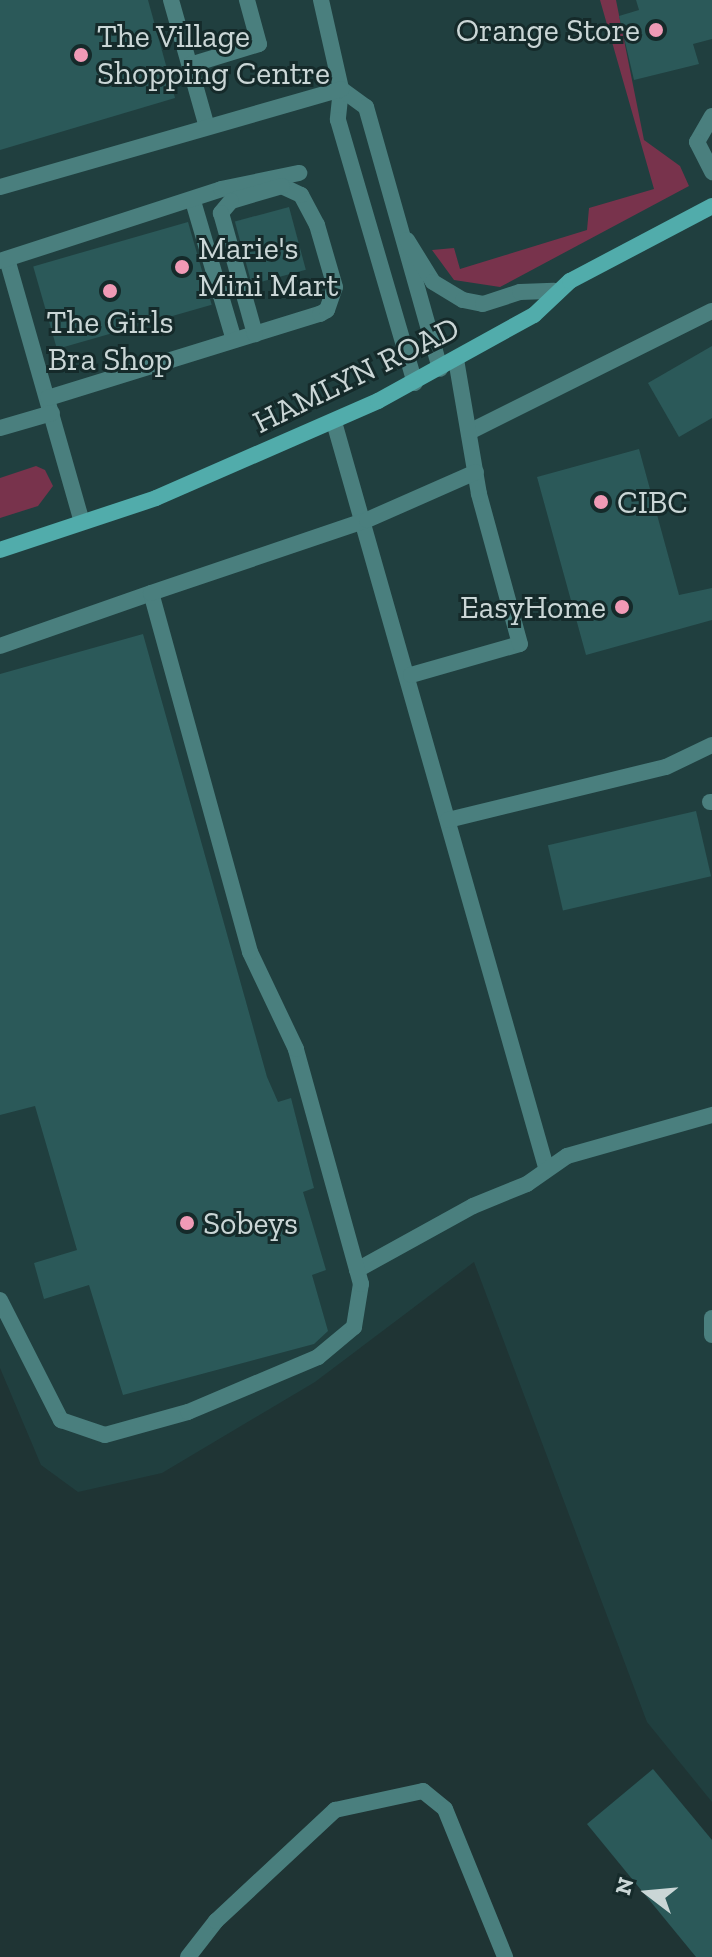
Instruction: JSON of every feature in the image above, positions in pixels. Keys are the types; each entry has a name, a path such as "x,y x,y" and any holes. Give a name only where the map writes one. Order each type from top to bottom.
{"street":[{"path":"171,0 207,127"},
{"path":"190,65 259,44 247,0"},
{"path":"321,0 341,89 338,120 415,383"},
{"path":"0,187 341,89"},
{"path":"341,89 366,107 407,240 440,369"},
{"path":"712,116 697,142 712,172"},
{"path":"82,522 50,405 4,260 278,172 299,173"},
{"path":"0,428 50,405 234,340 255,334 320,314 336,296 317,225 301,195 273,186 231,201 221,213 255,334"},
{"path":"193,201 234,340"},
{"name":"HAMLYN ROAD","path":"0,550 82,522 334,422 415,383 534,315 554,291 712,206"},
{"path":"407,240 433,282 463,300 483,304 520,292 554,291"},
{"path":"471,431 712,311"},
{"path":"411,675 520,644 476,472 456,360"},
{"path":"334,422 367,520 546,1167"},
{"path":"0,646 367,520 476,472"},
{"path":"0,1300 61,1420 82,1430 127,1434 343,1341 361,1311 357,1270 296,1049 250,952 151,593"},
{"path":"448,820 666,767 712,745"},
{"path":"357,1270 473,1206 527,1184 546,1167 712,1115"},
{"path":"712,1318 712,1335"},
{"path":"188,1957 216,1921 335,1810 423,1791 445,1809 505,1957"}],"shaded area":[{"path":"0,0 712,0 712,1802 647,1722 474,1262 315,1382 162,1473 78,1492 41,1465 0,1368"},
{"path":"600,0 616,0 644,140 680,166 689,186 500,287 454,280 432,250 454,248 460,269 587,230 589,208 654,189"},
{"path":"36,466 45,470 53,486 38,506 0,518 0,478"}],"building":[{"name":"The Village Shopping Centre","path":"0,0 148,0 175,98 0,150"},
{"name":"Orange Store","path":"636,0 712,0 712,39 693,44 699,64 634,80 619,16 639,10"},
{"path":"289,207 306,270 252,284 235,221"},
{"path":"188,222 212,305 57,349 33,266"},
{"path":"712,346 712,418 679,437 648,383"},
{"path":"639,449 679,595 712,588 712,620 586,655 537,477"},
{"path":"143,634 267,1077 278,1102 291,1098 314,1188 303,1192 326,1270 312,1275 328,1331 314,1344 123,1395 89,1285 44,1299 34,1263 77,1250 35,1106 0,1115 0,674"},
{"path":"696,811 711,876 563,910 548,845"},
{"path":"653,1769 712,1840 712,1957 696,1957 587,1824"}],"place":[{"name":"Orange Store","path":"656,30"},
{"name":"The Village Shopping Centre","path":"81,55"},
{"name":"Marie's Mini Mart","path":"182,267"},
{"name":"The Girls Bra Shop","path":"110,291"},
{"name":"CIBC","path":"601,502"},
{"name":"EasyHome","path":"622,607"},
{"name":"Sobeys","path":"187,1223"}]}
